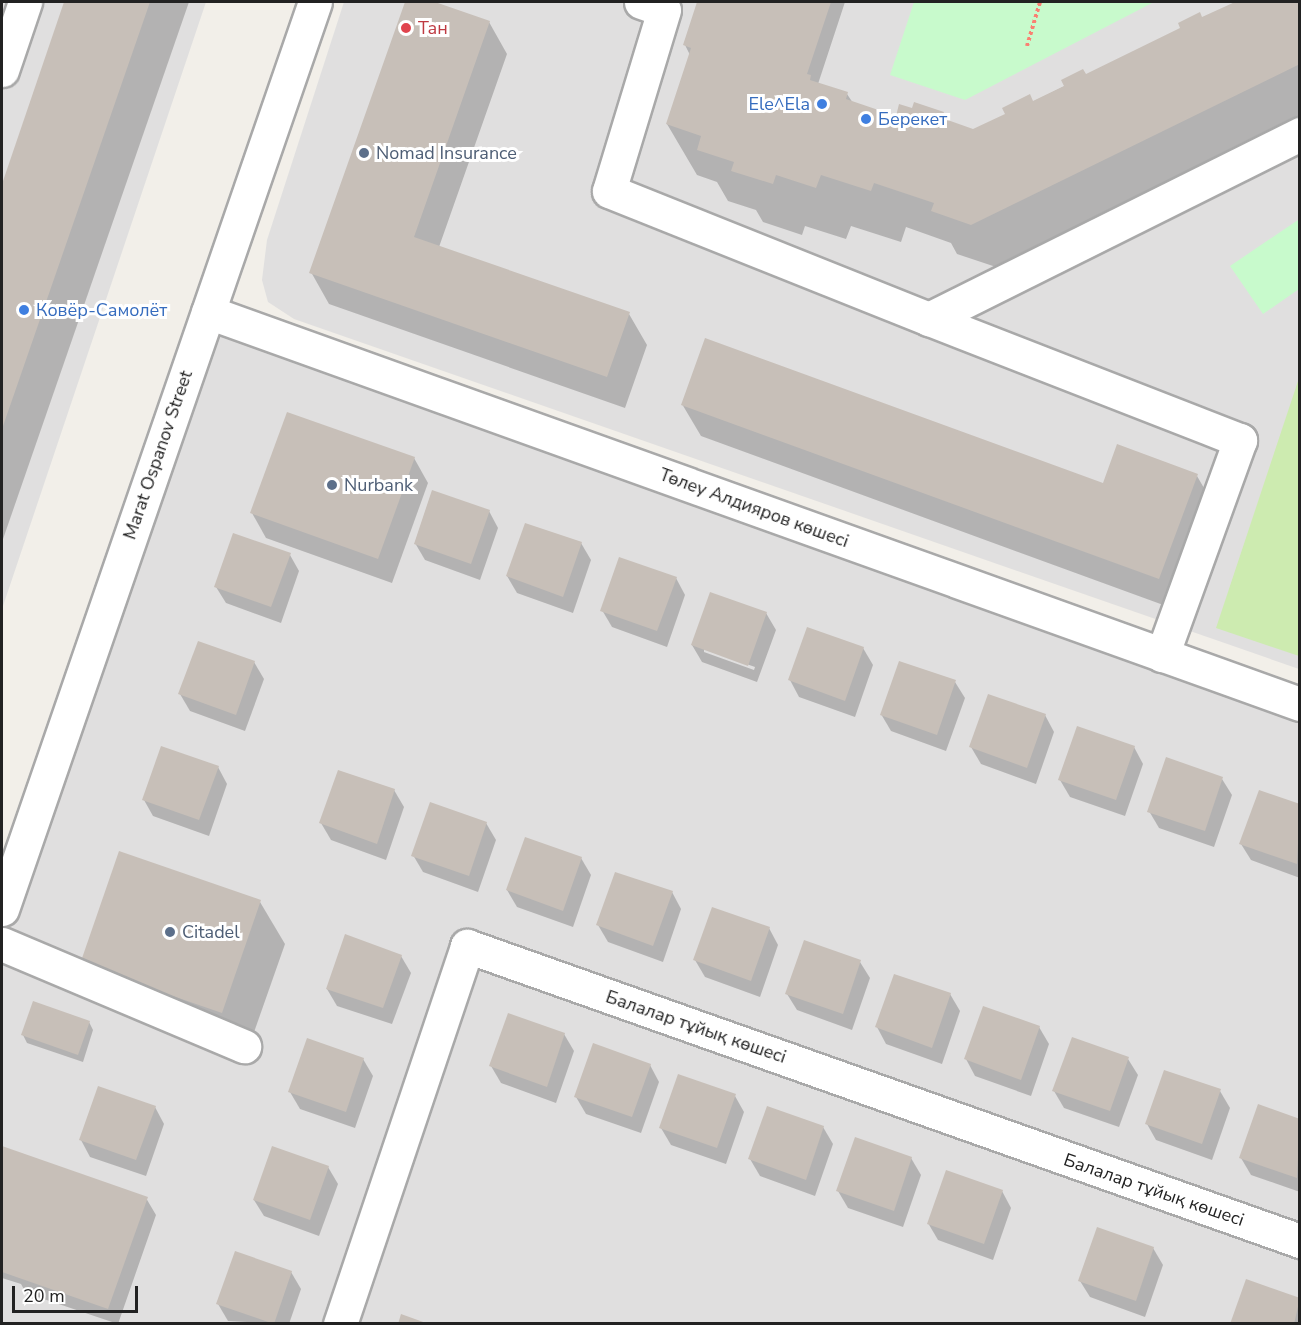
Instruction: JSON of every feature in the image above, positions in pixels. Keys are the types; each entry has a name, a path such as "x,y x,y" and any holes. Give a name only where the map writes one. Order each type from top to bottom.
{"street":[{"path":"2,70 25,2"},
{"name":"Marat Ospanov Street","path":"2,909 315,2"},
{"path":"641,2 664,10 609,191 1240,440 1162,654"},
{"path":"929,319 1299,134"},
{"name":"Төлеу Алдияров көшесі","path":"208,312 1299,704"},
{"path":"2,945 244,1046"},
{"name":"Балалар тұйық көшесі","path":"340,1323 467,946 1299,1241"}],"path":[{"path":"1027,46 1040,2"}],"shaded area":[{"path":"2,2 206,2 2,609"},
{"path":"344,2 1299,2 1299,669 294,319 268,302 262,280 267,240"},
{"path":"208,312 1299,704 1299,1323 2,1324 2,909"}],"green space":[{"path":"914,2 1154,2 965,100 890,75"},
{"path":"1298,220 1299,289 1263,314 1230,266"},
{"path":"1299,378 1299,656 1216,628"}],"building":[{"path":"64,2 150,2 2,429 2,184"},
{"path":"405,2 435,2 490,21 414,237 630,312 607,377 309,273"},
{"path":"697,2 831,2 807,74 811,75 810,80 848,92 846,99 896,116 899,104 912,108 914,102 944,112 942,118 973,129 1005,114 1002,108 1030,94 1033,101 1064,86 1061,80 1083,69 1086,74 1180,28 1178,23 1200,12 1202,17 1235,2 1300,2 1300,64 971,225 931,211 934,203 874,183 871,191 821,175 816,188 776,175 773,184 731,171 734,162 697,150 701,136 666,124 691,48 683,45"},
{"path":"705,338 1103,483 1117,444 1198,474 1159,579 681,405"},
{"name":"Nurbank","path":"287,412 415,457 378,559 250,513"},
{"path":"432,490 490,510 471,564 414,544"},
{"path":"525,523 582,542 563,597 506,576"},
{"path":"233,533 291,553 271,607 214,587"},
{"path":"619,557 677,577 657,631 600,611"},
{"path":"710,592 767,612 748,666 691,645"},
{"path":"807,627 864,647 845,701 788,680"},
{"path":"198,641 255,661 236,715 178,694"},
{"path":"899,661 956,680 937,735 880,715"},
{"path":"988,694 1046,714 1027,768 969,747"},
{"path":"1077,726 1135,746 1116,800 1058,780"},
{"path":"161,746 219,766 199,820 142,800"},
{"path":"1166,757 1223,777 1205,831 1147,812"},
{"path":"338,770 395,789 377,844 319,823"},
{"path":"1259,790 1300,804 1297,864 1239,844"},
{"path":"430,802 487,822 469,876 411,856"},
{"path":"525,837 582,857 563,911 506,890"},
{"name":"Citadel","path":"119,851 261,900 222,1013 80,964"},
{"path":"615,872 673,891 653,946 596,925"},
{"path":"712,907 770,927 751,981 693,960"},
{"path":"345,934 402,955 383,1008 326,989"},
{"path":"804,940 861,960 843,1014 785,994"},
{"path":"894,974 951,993 932,1048 875,1027"},
{"path":"33,1001 90,1021 78,1055 21,1035"},
{"path":"983,1006 1040,1026 1021,1080 964,1059"},
{"path":"508,1013 565,1033 547,1087 489,1066"},
{"path":"1072,1037 1129,1057 1110,1111 1052,1091"},
{"path":"307,1038 364,1058 346,1112 288,1092"},
{"path":"593,1043 651,1064 632,1117 574,1097"},
{"path":"1164,1070 1221,1089 1202,1144 1145,1124"},
{"path":"678,1074 736,1094 717,1148 659,1128"},
{"path":"98,1086 156,1106 136,1160 79,1140"},
{"path":"1258,1104 1300,1119 1297,1178 1239,1158"},
{"path":"767,1106 824,1126 806,1180 748,1159"},
{"path":"855,1137 912,1157 894,1211 836,1191"},
{"path":"2,1146 148,1197 108,1309 2,1272"},
{"path":"272,1146 329,1166 310,1220 253,1200"},
{"path":"946,1170 1003,1190 984,1244 927,1224"},
{"path":"1097,1227 1154,1247 1136,1301 1078,1281"},
{"path":"235,1251 292,1271 274,1324 216,1304"},
{"path":"1246,1279 1300,1298 1294,1324 1230,1324"},
{"path":"401,1314 426,1323 426,1324 398,1324"}],"place":[{"name":"Тан","path":"406,28"},
{"name":"Ele^Ela","path":"822,104"},
{"name":"Берекет","path":"866,119"},
{"name":"Nomad Insurance","path":"364,153"},
{"name":"Ковёр-Самолёт","path":"24,310"},
{"name":"Nurbank","path":"332,485"},
{"name":"Citadel","path":"170,932"}]}
